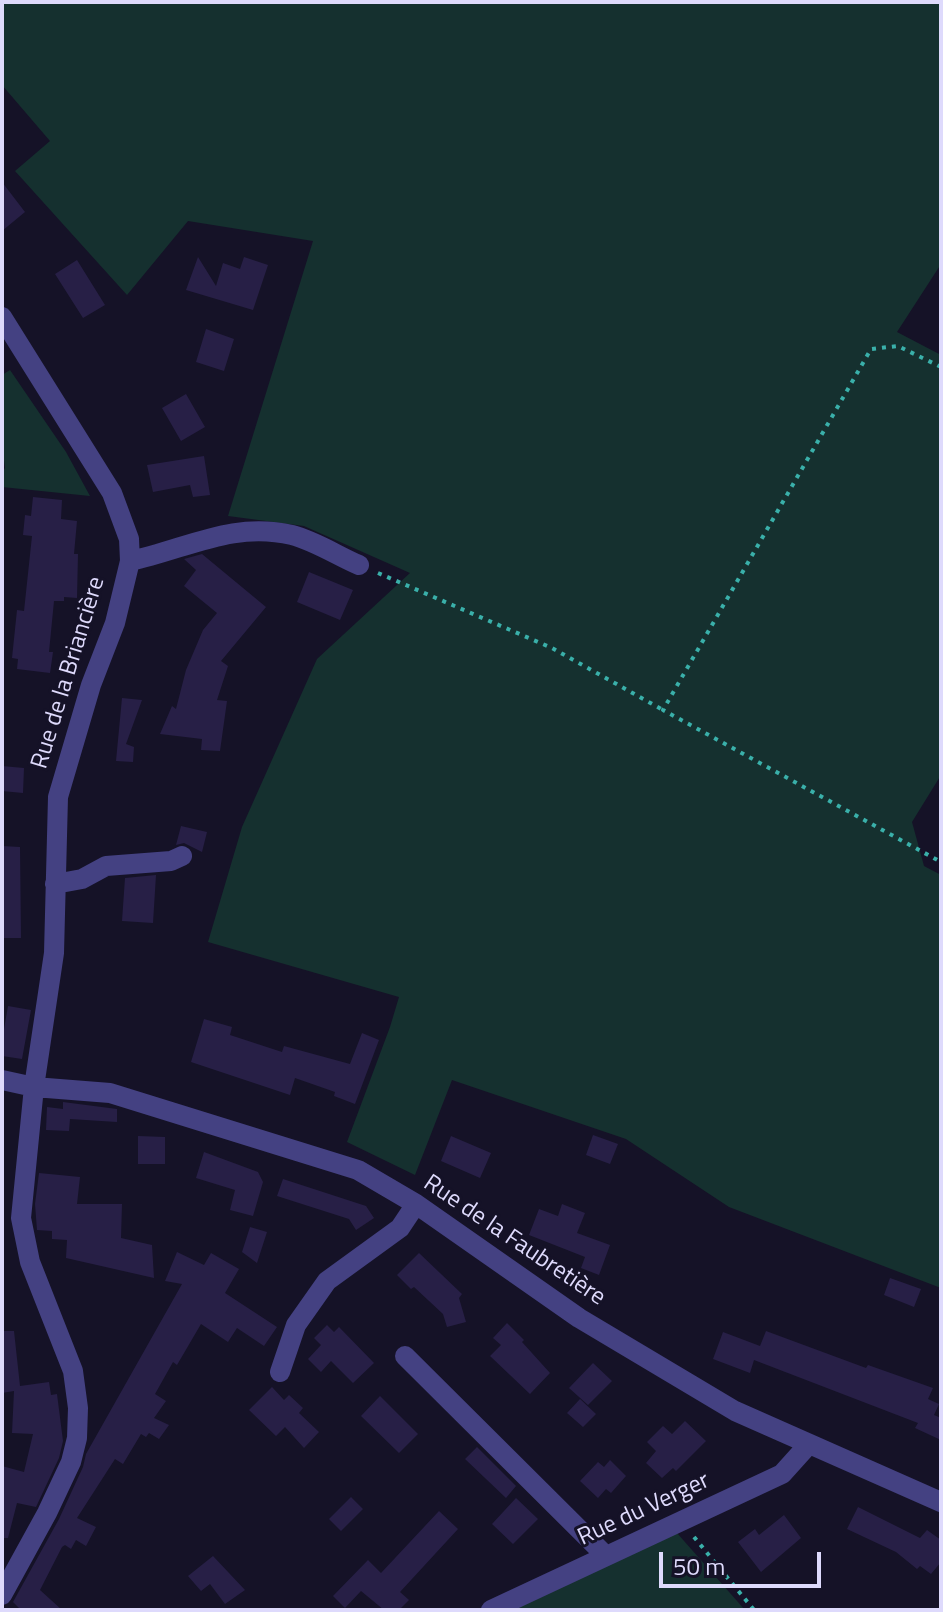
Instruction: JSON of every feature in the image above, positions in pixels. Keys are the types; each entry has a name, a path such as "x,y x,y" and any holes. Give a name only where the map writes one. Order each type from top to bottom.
{"street":[{"name":"Rue de la Briancière","path":"2,317 112,493 129,539 130,561 115,623 91,685 58,797 54,953 34,1087 21,1218 30,1262 69,1358 78,1408 77,1438 71,1462 47,1513 2,1595"},
{"name":"Rue de la Briancière","path":"130,561 223,533 263,532 294,536 359,565"},
{"path":"55,884 82,879 106,866 171,861 182,856"},
{"name":"Rue de la Faubretière","path":"2,1080 34,1087 110,1093 358,1170 416,1204 579,1318 735,1411 941,1502"},
{"path":"280,1372 296,1325 327,1281 400,1228 416,1204"},
{"path":"405,1356 606,1556"},
{"name":"Rue du Verger","path":"491,1610 782,1474 809,1444"}],"path":[{"path":"663,710 871,349 898,346 941,367"},
{"path":"359,565 552,648 941,862"},
{"path":"692,1516 691,1533 754,1610"}],"green space":[{"path":"2,2 941,2 941,264 897,332 941,355 941,775 912,822 924,866 941,875 941,1288 729,1207 626,1139 452,1080 415,1175 347,1142 399,997 208,942 242,827 317,659 410,573 304,526 228,516 313,241 188,221 127,295 15,171 50,141 2,85"},
{"path":"10,370 66,452 90,496 2,487 5,468 2,375"},
{"path":"677,1533 745,1610 512,1610"}],"building":[{"path":"2,182 25,212 2,231"},
{"path":"198,257 216,286 223,263 240,269 244,257 268,265 253,310 186,290"},
{"path":"77,260 105,305 83,318 55,274"},
{"path":"206,329 234,339 224,371 196,362"},
{"path":"186,394 205,427 181,441 162,408"},
{"path":"204,456 210,495 193,497 190,485 153,492 147,465"},
{"path":"33,497 62,500 61,519 77,521 74,554 78,554 77,598 64,597 64,601 54,601 50,673 17,669 18,659 12,658 17,610 24,611 32,536 23,535 25,515 31,516"},
{"path":"202,554 266,607 221,661 228,666 217,700 227,701 220,751 201,750 202,739 160,734 172,706 176,709 186,670 203,630 217,613 184,586 196,570 184,559"},
{"path":"309,572 353,590 340,620 297,602"},
{"path":"122,698 142,700 126,744 134,747 133,762 116,761"},
{"path":"2,766 24,768 23,793 2,791"},
{"path":"181,826 207,832 202,852 184,843 176,845"},
{"path":"2,846 20,847 21,938 2,938"},
{"path":"156,875 153,923 122,921 125,878"},
{"path":"8,1006 31,1010 22,1059 2,1056 2,1028"},
{"path":"204,1019 232,1027 230,1035 282,1052 284,1046 350,1064 362,1033 379,1040 355,1104 334,1096 335,1092 295,1078 290,1095 191,1062"},
{"path":"63,1102 117,1109 117,1122 70,1119 69,1131 46,1130 47,1107 63,1109"},
{"path":"593,1135 618,1144 610,1164 586,1155"},
{"path":"138,1136 165,1137 165,1164 138,1164"},
{"path":"451,1136 491,1153 480,1178 441,1161"},
{"path":"204,1152 258,1172 263,1182 253,1216 230,1210 235,1190 196,1178"},
{"path":"39,1173 80,1177 77,1204 122,1204 121,1238 152,1245 154,1278 66,1258 67,1240 52,1239 52,1231 37,1230 35,1204"},
{"path":"283,1179 366,1206 374,1218 356,1230 349,1219 277,1196"},
{"path":"562,1204 585,1213 577,1233 610,1245 599,1275 581,1268 585,1257 529,1235 539,1209 558,1216"},
{"path":"250,1227 267,1232 257,1263 242,1252"},
{"path":"177,1252 204,1265 211,1253 239,1269 225,1293 277,1327 264,1346 237,1328 228,1342 201,1324 177,1365 173,1362 155,1394 166,1401 154,1418 169,1425 159,1439 149,1433 146,1437 141,1434 123,1464 115,1459 77,1518 96,1527 86,1546 76,1540 71,1549 65,1545 62,1547 40,1590 62,1610 21,1610 13,1602 59,1519 86,1454 182,1284 165,1281"},
{"path":"419,1253 462,1294 459,1298 466,1322 447,1327 443,1314 397,1275"},
{"path":"890,1278 921,1289 914,1307 884,1295"},
{"path":"507,1323 550,1373 530,1394 490,1356 501,1345 493,1338"},
{"path":"327,1325 334,1332 339,1327 374,1363 353,1383 331,1361 321,1372 308,1359 321,1345 314,1338"},
{"path":"2,1331 14,1331 20,1386 49,1382 51,1395 57,1394 63,1441 59,1458 36,1507 17,1503 8,1538 2,1538 2,1466 24,1472 33,1434 12,1433 14,1391 2,1393"},
{"path":"766,1331 866,1368 868,1365 933,1388 928,1399 939,1404 934,1415 941,1418 941,1440 915,1428 918,1423 754,1360 750,1373 713,1359 723,1332 760,1346"},
{"path":"593,1363 612,1381 588,1405 569,1388"},
{"path":"272,1387 284,1400 289,1395 303,1408 299,1413 319,1432 304,1448 285,1427 276,1436 249,1410"},
{"path":"380,1396 418,1434 399,1453 361,1416"},
{"path":"580,1399 596,1414 583,1427 567,1413"},
{"path":"685,1421 706,1441 676,1471 673,1468 662,1478 646,1463 656,1451 647,1442 663,1426 672,1434"},
{"path":"477,1447 516,1486 506,1498 465,1459"},
{"path":"610,1460 626,1476 611,1493 606,1489 598,1498 580,1481 598,1462 604,1467"},
{"path":"351,1497 363,1509 341,1531 329,1519"},
{"path":"516,1498 538,1519 513,1544 492,1524"},
{"path":"858,1507 920,1538 927,1530 941,1540 941,1562 931,1574 920,1566 917,1569 896,1552 847,1529"},
{"path":"439,1511 458,1529 400,1592 409,1600 399,1610 384,1610 361,1591 345,1608 333,1596 368,1560 381,1573"},
{"path":"784,1515 801,1538 761,1572 738,1542 755,1529 759,1535"},
{"path":"213,1556 245,1590 225,1604 210,1584 201,1591 188,1576"}]}
